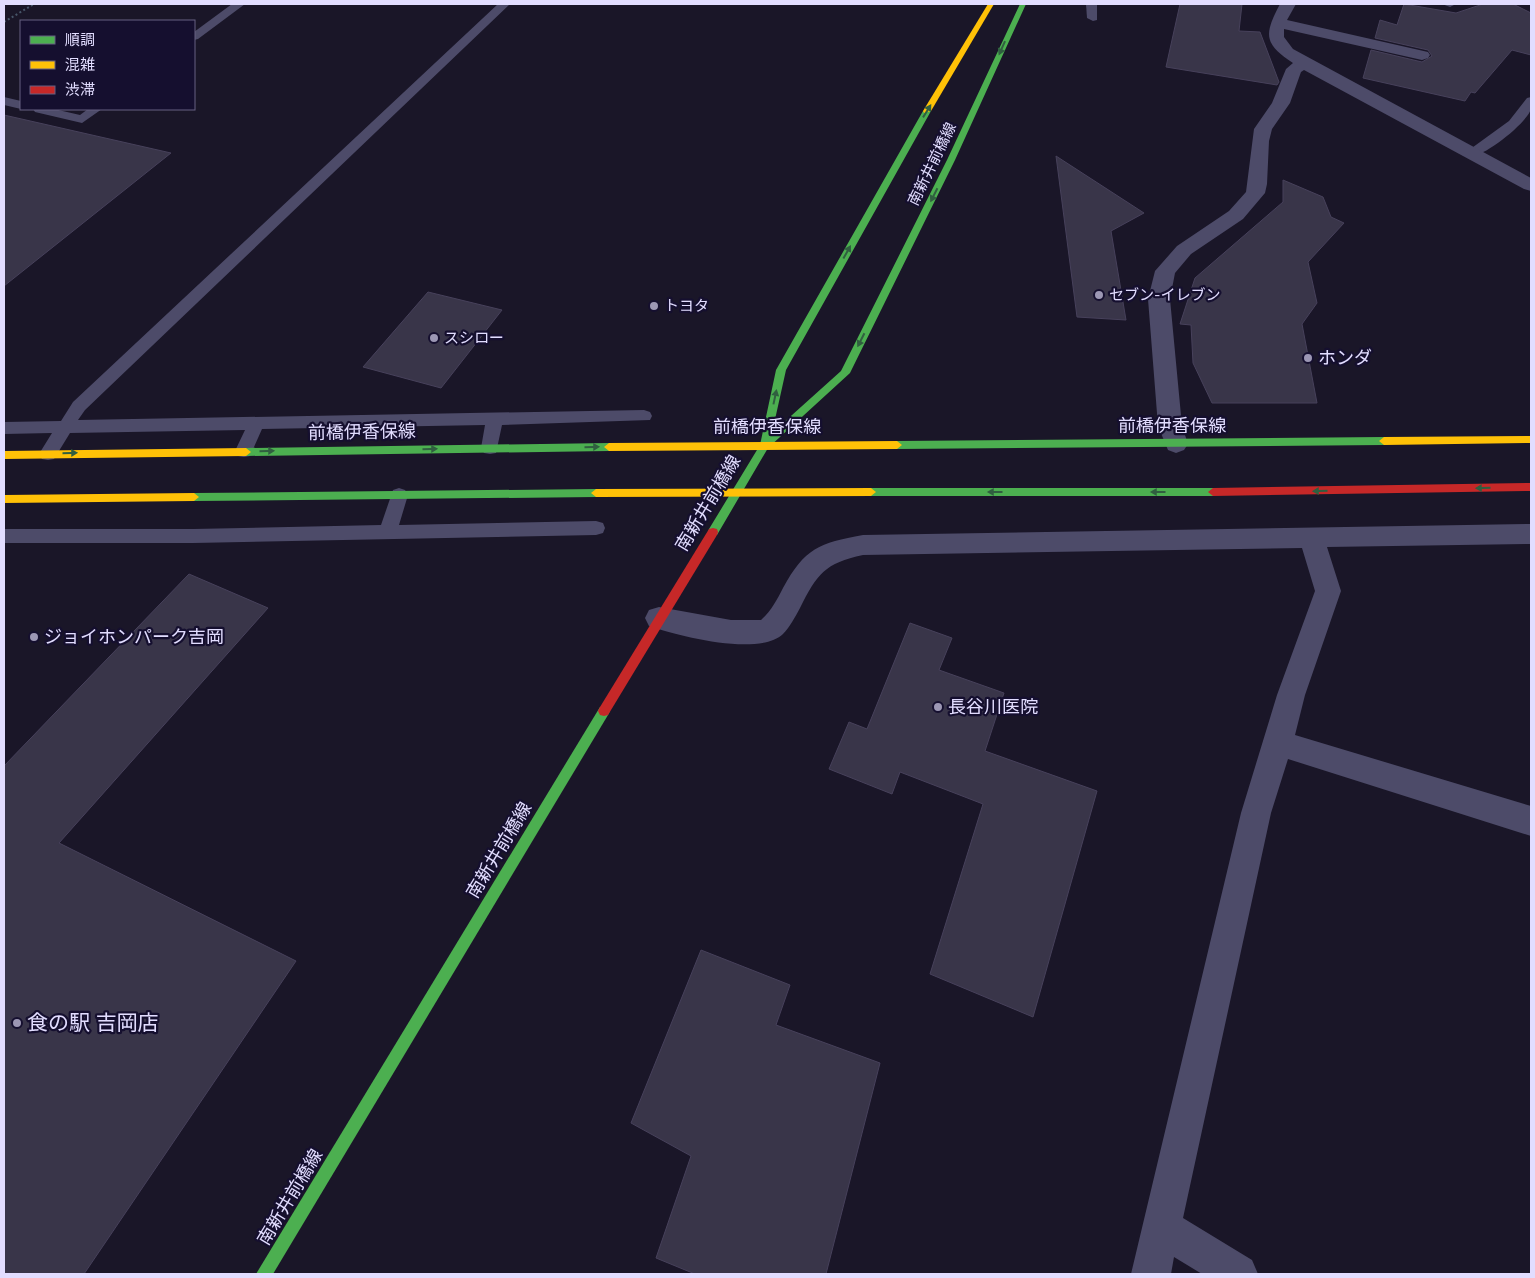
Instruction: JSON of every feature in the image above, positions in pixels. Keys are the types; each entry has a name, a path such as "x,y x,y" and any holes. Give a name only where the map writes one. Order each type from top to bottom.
{"main road":[{"name":"南新井前橋線","path":"765,444 781,370 907,143 976,34 992,4"},
{"name":"南新井前橋線","path":"264,1274 734,492 765,444 845,372 951,160 1023,4"},
{"name":"前橋伊香保線","path":"4,455 765,444 1176,444 1531,439"},
{"path":"4,500 734,492 1257,492 1531,487"}],"street":[{"path":"1268,4 1284,11 1422,56"},
{"path":"1284,11 1276,37 1278,43 1304,63 1531,185"},
{"path":"1176,444 1170,426 1159,299 1165,271 1184,250 1236,215 1255,193 1258,184 1260,141 1263,129 1281,103 1294,69 1304,63"},
{"path":"659,618 713,629 746,633 768,629 782,616 806,571 814,561 838,549 863,545 1531,534"},
{"path":"1151,1274 1256,813 1291,695 1328,591 1311,537"},
{"path":"1278,743 1531,821"},
{"path":"1161,1227 1238,1274"}],"lane":[{"path":"195,36 239,4"},
{"path":"48,454 79,406 504,4"},
{"path":"1091,4 1093,18"},
{"path":"4,101 20,105"},
{"path":"1474,153 1514,124 1531,101"},
{"path":"43,110 82,119 95,110"},
{"path":"4,428 644,416"},
{"path":"490,448 494,418"},
{"path":"244,451 256,423"},
{"path":"388,532 399,495"},
{"path":"4,536 596,528"}],"path":[{"path":"4,22 34,4"}],"building":[{"path":"1180,4 1242,4 1239,31 1260,32 1279,82 1277,85 1166,67"},
{"path":"1404,4 1456,13 1483,4 1513,4 1531,13 1531,55 1512,50 1475,93 1471,92 1465,101 1363,78 1371,50 1422,62 1432,56 1428,50 1375,38 1380,20 1397,25"},
{"path":"4,115 171,153 4,286"},
{"path":"1056,156 1144,213 1111,231 1126,320 1077,317"},
{"path":"1283,180 1323,197 1331,217 1344,223 1308,262 1317,303 1302,324 1317,403 1212,403 1193,363 1191,325 1180,324 1195,278 1283,202"},
{"name":"スシロー","path":"428,292 502,310 441,388 363,367"},
{"path":"189,574 268,608 59,843 296,961 84,1274 4,1274 4,766"},
{"path":"910,623 952,638 939,670 1004,693 985,751 1097,791 1033,1017 930,974 983,804 900,772 892,794 829,769 849,722 867,729"},
{"path":"701,950 790,985 776,1025 880,1063 826,1274 695,1274 656,1258 691,1156 631,1123"}],"traffic: fast":[{"path":"713,532 765,445 845,373 951,160 1023,4"},
{"path":"765,445 781,370 927,111"},
{"path":"897,445 1384,441"},
{"path":"246,452 609,447"},
{"path":"871,492 1213,492"},
{"path":"194,497 596,493"},
{"path":"264,1274 604,711"}],"traffic: slow":[{"path":"927,111 991,4"},
{"path":"1384,441 1531,439"},
{"path":"609,447 897,445"},
{"path":"4,455 246,452"},
{"path":"596,493 871,492"},
{"path":"4,499 194,497"}],"traffic: jam":[{"path":"1213,492 1531,487"},
{"path":"604,711 713,532"}],"place":[{"name":"セブン-イレブン","path":"1099,295"},
{"name":"トヨタ","path":"654,306"},
{"name":"スシロー","path":"434,338"},
{"name":"ホンダ","path":"1308,358"},
{"name":"ジョイホンパーク吉岡","path":"34,637"},
{"name":"長谷川医院","path":"938,707"},
{"name":"食の駅 吉岡店","path":"17,1023"}]}
